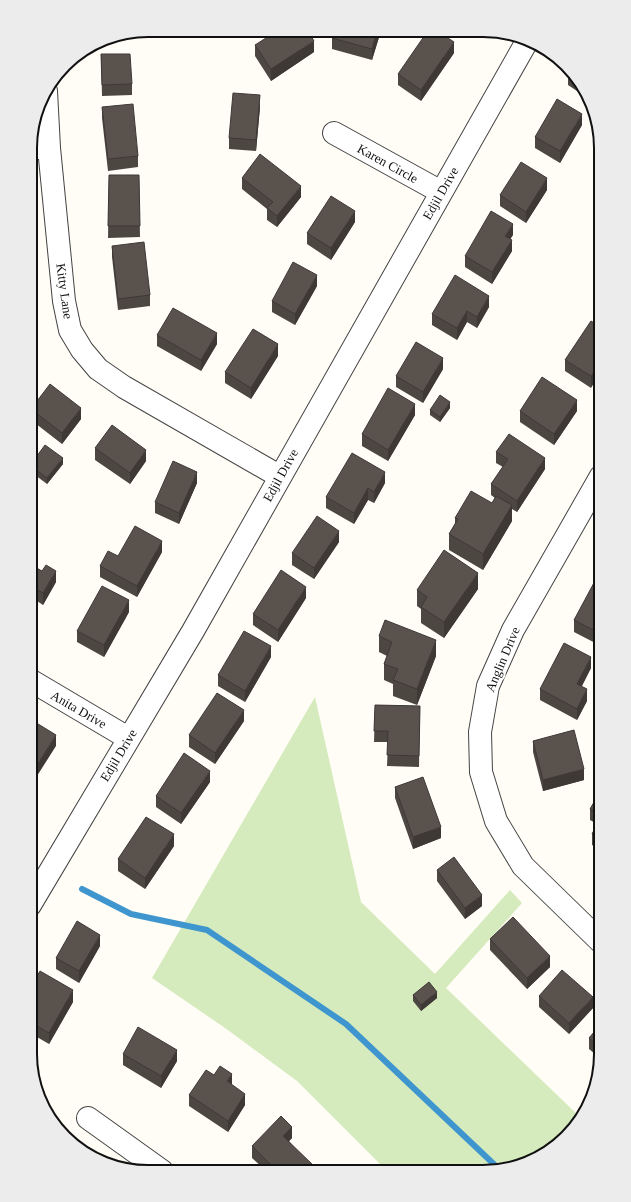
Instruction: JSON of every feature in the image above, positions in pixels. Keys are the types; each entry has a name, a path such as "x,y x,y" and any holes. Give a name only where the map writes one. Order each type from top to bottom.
{"street":[{"name":"Edjil Drive","path":"37,893 193,631 279,476 524,45"},
{"name":"Kitty Lane","path":"44,109 40,148 64,301 70,330 82,350 98,369 124,387 279,476"},
{"name":"Karen Circle","path":"334,133 441,192"},
{"name":"Anglin Drive","path":"594,488 513,630 488,686 480,732 481,772 496,821 524,866 594,935"},
{"name":"Anita Drive","path":"37,684 128,738"},
{"path":"88,1118 154,1165"}],"green space":[{"path":"315,697 361,902 435,974 510,890 522,903 446,988 576,1113 561,1132 550,1142 532,1154 504,1163 490,1165 381,1165 297,1081 225,1028 152,978"}],"building":[{"path":"268,37 312,37 314,41 271,69 255,45"},
{"path":"332,37 375,37 372,49"},
{"path":"424,37 446,37 454,42 421,90 398,74"},
{"path":"101,54 130,54 132,84 102,85"},
{"path":"233,93 260,95 256,140 229,138"},
{"path":"557,99 582,114 560,151 535,137"},
{"path":"133,104 138,156 108,159 102,107"},
{"path":"260,154 301,186 277,216 267,208 273,202 242,178"},
{"path":"521,162 547,178 526,212 500,195"},
{"path":"109,175 139,175 140,226 108,226"},
{"path":"331,196 355,211 331,248 307,233"},
{"path":"491,211 513,224 505,236 512,240 492,272 465,256"},
{"path":"144,242 150,295 118,299 112,246"},
{"path":"293,262 317,275 295,314 272,301"},
{"path":"455,275 489,296 477,317 467,311 457,328 432,314"},
{"path":"173,308 217,333 201,360 157,335"},
{"path":"591,321 594,323 594,372 591,376 565,360"},
{"path":"253,329 278,344 251,388 225,372"},
{"path":"416,342 443,358 423,392 396,376"},
{"path":"542,377 577,400 554,434 520,411"},
{"path":"50,384 81,408 62,433 37,414 37,401"},
{"path":"388,388 415,404 388,450 362,434"},
{"path":"440,395 450,402 440,417 430,410"},
{"path":"112,425 146,450 130,473 95,448"},
{"path":"509,434 545,458 517,501 491,484 508,459 496,452"},
{"path":"45,445 63,458 47,478 37,470 37,456"},
{"path":"352,453 385,472 374,492 368,488 354,513 326,497"},
{"path":"173,461 197,472 179,513 155,502"},
{"path":"471,491 492,503 496,496 512,505 483,554 449,534 458,519 455,518"},
{"path":"317,516 339,531 314,568 292,553"},
{"path":"135,526 162,541 137,586 100,566 108,551 118,556"},
{"path":"444,550 478,573 444,622 421,607 427,597 417,590"},
{"path":"46,565 56,571 43,593 37,590 37,568 42,571"},
{"path":"281,570 306,587 278,630 253,614"},
{"path":"594,583 594,630 574,620"},
{"path":"102,586 129,600 104,645 77,631"},
{"path":"385,620 436,640 417,689 393,680 398,669 384,664 392,642 379,636"},
{"path":"244,631 271,646 245,691 218,675"},
{"path":"564,643 591,657 577,684 587,689 577,709 540,689"},
{"path":"217,693 244,710 215,753 189,735"},
{"path":"375,705 420,706 419,756 387,755 388,731 374,731"},
{"path":"37,723 56,735 37,765"},
{"path":"574,730 584,769 543,780 533,741"},
{"path":"184,753 210,771 181,813 156,796"},
{"path":"423,777 441,827 413,837 395,787"},
{"path":"594,802 594,811 590,809"},
{"path":"146,817 174,834 145,878 118,859"},
{"path":"454,857 482,895 465,908 437,870"},
{"path":"513,917 550,956 527,978 490,939"},
{"path":"77,921 100,935 79,971 56,958"},
{"path":"562,970 593,997 569,1023 539,996"},
{"path":"40,971 73,990 49,1033 37,1026 37,976"},
{"path":"429,982 437,992 421,1005 413,995"},
{"path":"138,1027 177,1050 161,1076 123,1054"},
{"path":"594,1032 594,1042 589,1038"},
{"path":"220,1066 232,1074 227,1081 245,1094 228,1121 189,1095 206,1070 214,1075"},
{"path":"281,1116 292,1127 283,1136 313,1165 271,1165 252,1146"}],"waterway":[{"path":"82,889 131,914 207,930 346,1024 494,1164"}]}
